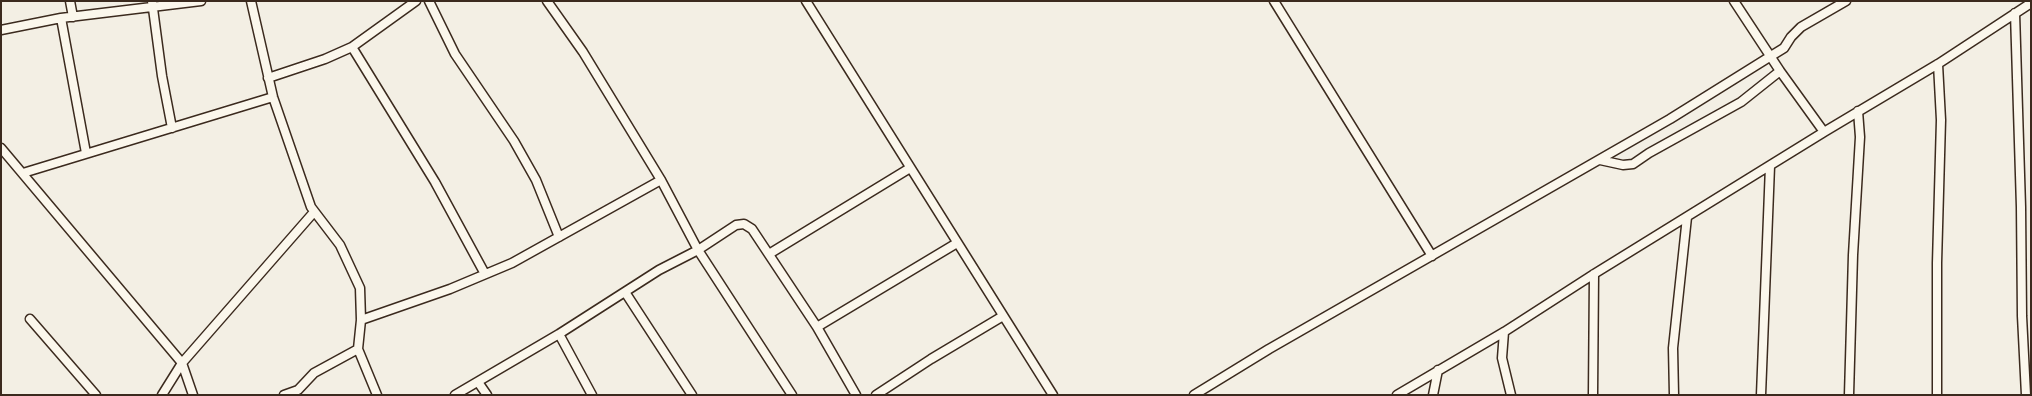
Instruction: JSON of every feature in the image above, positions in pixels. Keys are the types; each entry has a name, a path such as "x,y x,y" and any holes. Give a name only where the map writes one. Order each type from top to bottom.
{"street":[{"path":"70,1 74,17"},
{"path":"1,30 61,18 152,5 200,1"},
{"path":"251,1 273,97 314,212 340,245 360,288 361,320 358,349 377,395"},
{"path":"268,78 325,59 352,47 416,1"},
{"path":"430,1 455,54 514,141 536,180 559,236"},
{"path":"547,1 583,52 661,180 698,250 792,395"},
{"path":"806,1 1053,395"},
{"path":"1274,1 1432,256"},
{"path":"1734,1 1780,71 1824,132"},
{"path":"1194,395 1269,349 1670,119 1784,48 1791,37 1801,27 1844,1"},
{"path":"1397,395 1504,332 1594,274 1858,111 1938,64 2031,3"},
{"path":"152,5 162,76 172,128"},
{"path":"2015,13 2021,191 2022,316 2026,395"},
{"path":"61,18 86,153"},
{"path":"352,47 435,182 485,274"},
{"path":"1937,395 1937,263 1941,120 1938,64"},
{"path":"1600,160 1623,165 1633,164 1650,152 1741,102 1780,71"},
{"path":"22,173 273,97"},
{"path":"1849,395 1853,255 1860,137 1858,111"},
{"path":"1,148 182,363 193,395"},
{"path":"1761,395 1770,166"},
{"path":"769,254 910,168"},
{"path":"361,320 450,289 512,263 661,180"},
{"path":"162,395 182,363 314,212"},
{"path":"1674,395 1672,348 1687,217"},
{"path":"455,395 559,334 659,270 698,250 736,225 744,224 752,229 818,327 856,395"},
{"path":"818,327 957,243"},
{"path":"1593,395 1594,274"},
{"path":"625,292 692,395"},
{"path":"876,395 931,359 1003,316"},
{"path":"30,319 96,395"},
{"path":"1504,332 1502,358 1511,395"},
{"path":"559,334 592,395"},
{"path":"284,395 298,390 314,373 358,349"},
{"path":"1433,395 1438,370"},
{"path":"478,382 487,395"}]}
